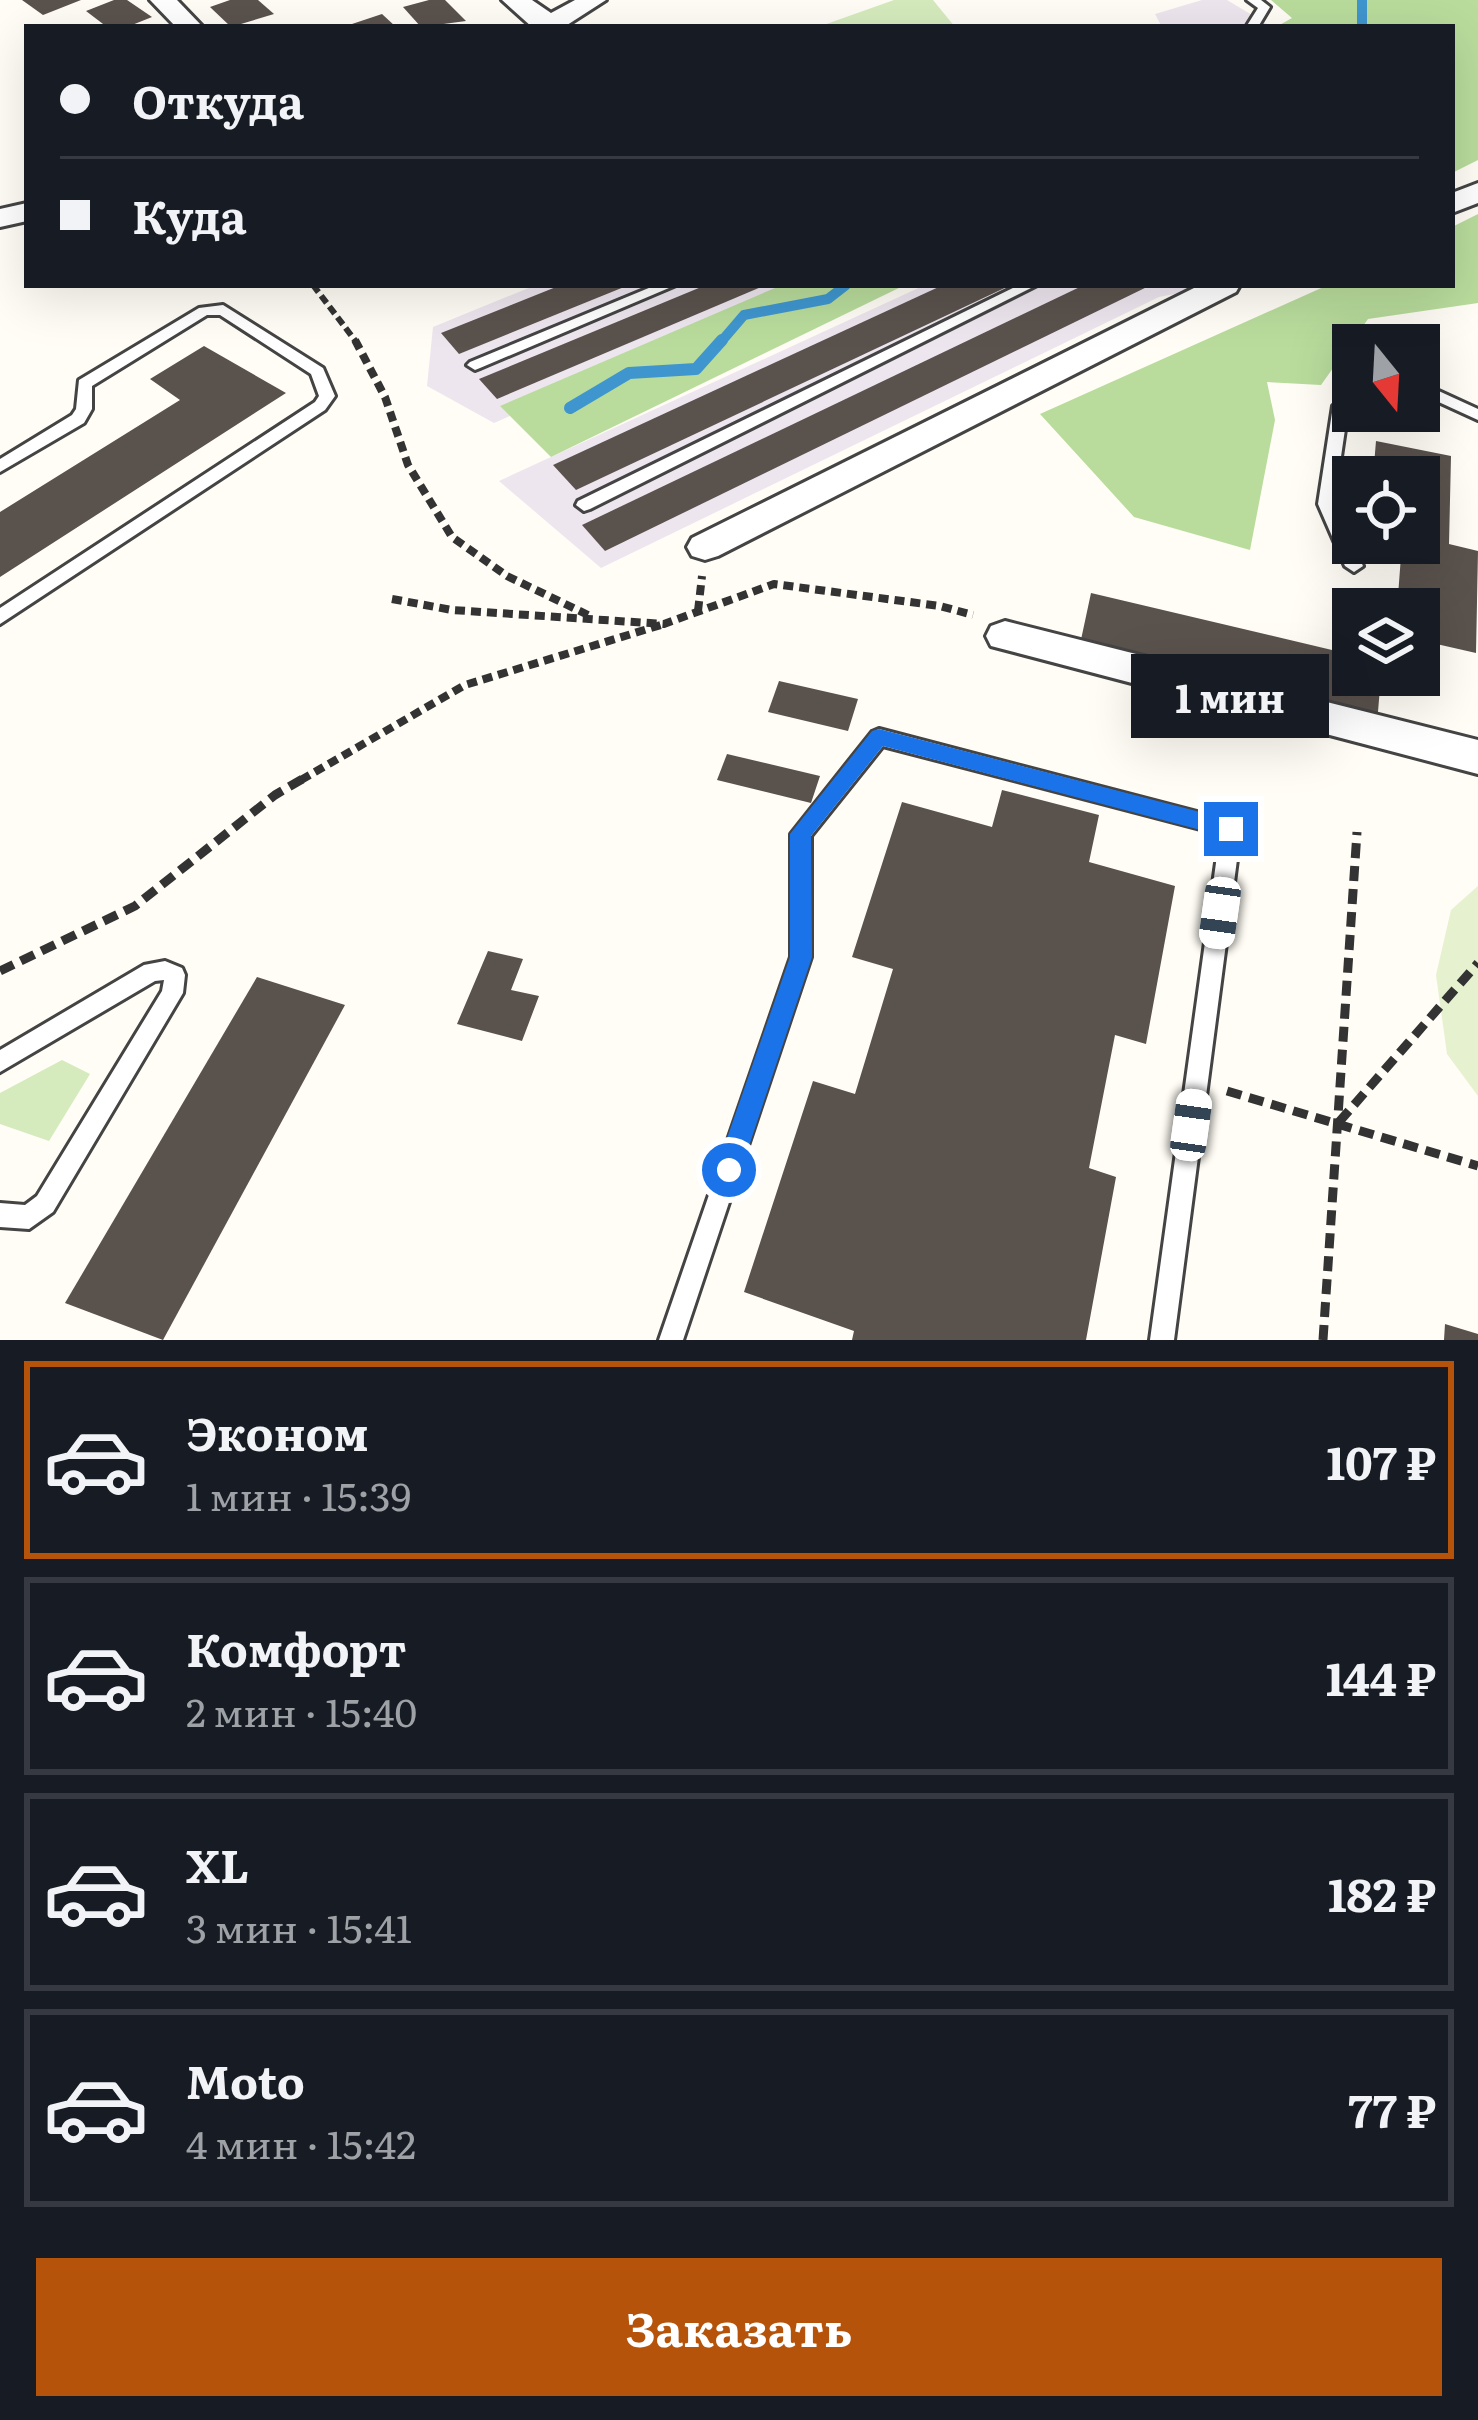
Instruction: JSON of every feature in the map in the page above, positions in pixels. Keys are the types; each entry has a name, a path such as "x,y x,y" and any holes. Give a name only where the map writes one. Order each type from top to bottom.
{"street":[{"path":"163,0 187,24"},
{"path":"514,0 545,24"},
{"path":"552,24 592,1"},
{"path":"705,548 1219,288"},
{"path":"1005,636 1478,757"}],"lane":[{"path":"1253,0 1264,7 1254,24"},
{"path":"475,365 662,288"},
{"path":"584,505 1024,288"},
{"path":"0,466 78,419 84,409 82,392 91,379 204,311 223,310 318,370 325,382 327,396 320,406 0,617"},
{"path":"1440,397 1478,415"},
{"path":"1337,432 1326,504 1354,566"},
{"path":"671,1340 801,957 801,834 879,737 1231,829 1162,1340"},
{"path":"0,1062 151,973 165,970 175,975 172,993 44,1204 29,1216 0,1215"}],"path":[{"path":"316,288 350,328 385,397 408,465 452,537 507,576 595,618"},
{"path":"0,971 135,906 275,795 465,686 774,584 940,606"},
{"path":"392,599 452,610 664,624"},
{"path":"1323,1340 1358,832"},
{"path":"1337,1124 1478,964"},
{"path":"1197,1082 1478,1166"}],"shaded area":[{"path":"1202,0 1227,0 1267,24 1160,24 1155,14"},
{"path":"529,288 799,288 494,423 427,386 433,327"},
{"path":"918,288 1204,288 1159,297 601,568 499,481"}],"green space":[{"path":"894,0 933,0 953,24 826,24"},
{"path":"1271,0 1478,0 1478,160 1455,172 1455,24 1281,24 1292,18"},
{"path":"1478,214 1478,303 1368,319 1364,324 1332,324 1332,370 1321,385 1267,382 1275,420 1250,550 1134,517 1040,414 1321,288 1455,288 1455,226"},
{"path":"775,288 899,288 551,457 500,406"},
{"path":"1478,886 1478,1096 1447,1054 1436,975 1451,910"},
{"path":"62,1060 90,1074 49,1141 0,1124 0,1093"}],"building":[{"path":"22,0 81,0 43,15"},
{"path":"127,0 152,17 134,24 103,24 86,11"},
{"path":"230,0 258,0 274,14 228,24 210,7"},
{"path":"445,0 466,21 418,24 403,7"},
{"path":"382,14 393,24 352,24"},
{"path":"554,288 622,288 459,354 441,333"},
{"path":"699,288 759,288 497,399 479,379"},
{"path":"936,288 1005,288 576,490 553,465"},
{"path":"1078,288 1145,288 605,551 582,525"},
{"path":"204,346 286,393 0,577 0,512 180,400 150,379"},
{"path":"1376,441 1451,456 1449,544 1478,551 1476,653 1440,645 1440,588 1399,588 1400,564 1440,564 1440,456 1375,456"},
{"path":"1091,593 1332,650 1332,696 1379,696 1377,724 1079,649"},
{"path":"779,681 858,699 848,731 768,712"},
{"path":"727,754 820,776 811,803 717,780"},
{"path":"1002,790 1099,815 1089,862 1175,886 1146,1044 1115,1035 1089,1168 1116,1177 1086,1340 852,1340 854,1331 744,1292 813,1081 855,1094 893,969 852,957 902,802 992,827"},
{"path":"488,951 523,959 511,990 539,996 522,1041 457,1024"},
{"path":"257,977 345,1005 163,1340 65,1303"},
{"path":"1445,1324 1478,1334 1478,1340 1444,1340"}],"waterway":[{"path":"1362,0 1362,24"},
{"path":"720,343 744,315 828,299 842,288"},
{"path":"570,408 629,373 696,369 722,340"}],"route":[{"path":"729,1170 801,957 801,834 879,737 1231,829"}]}
